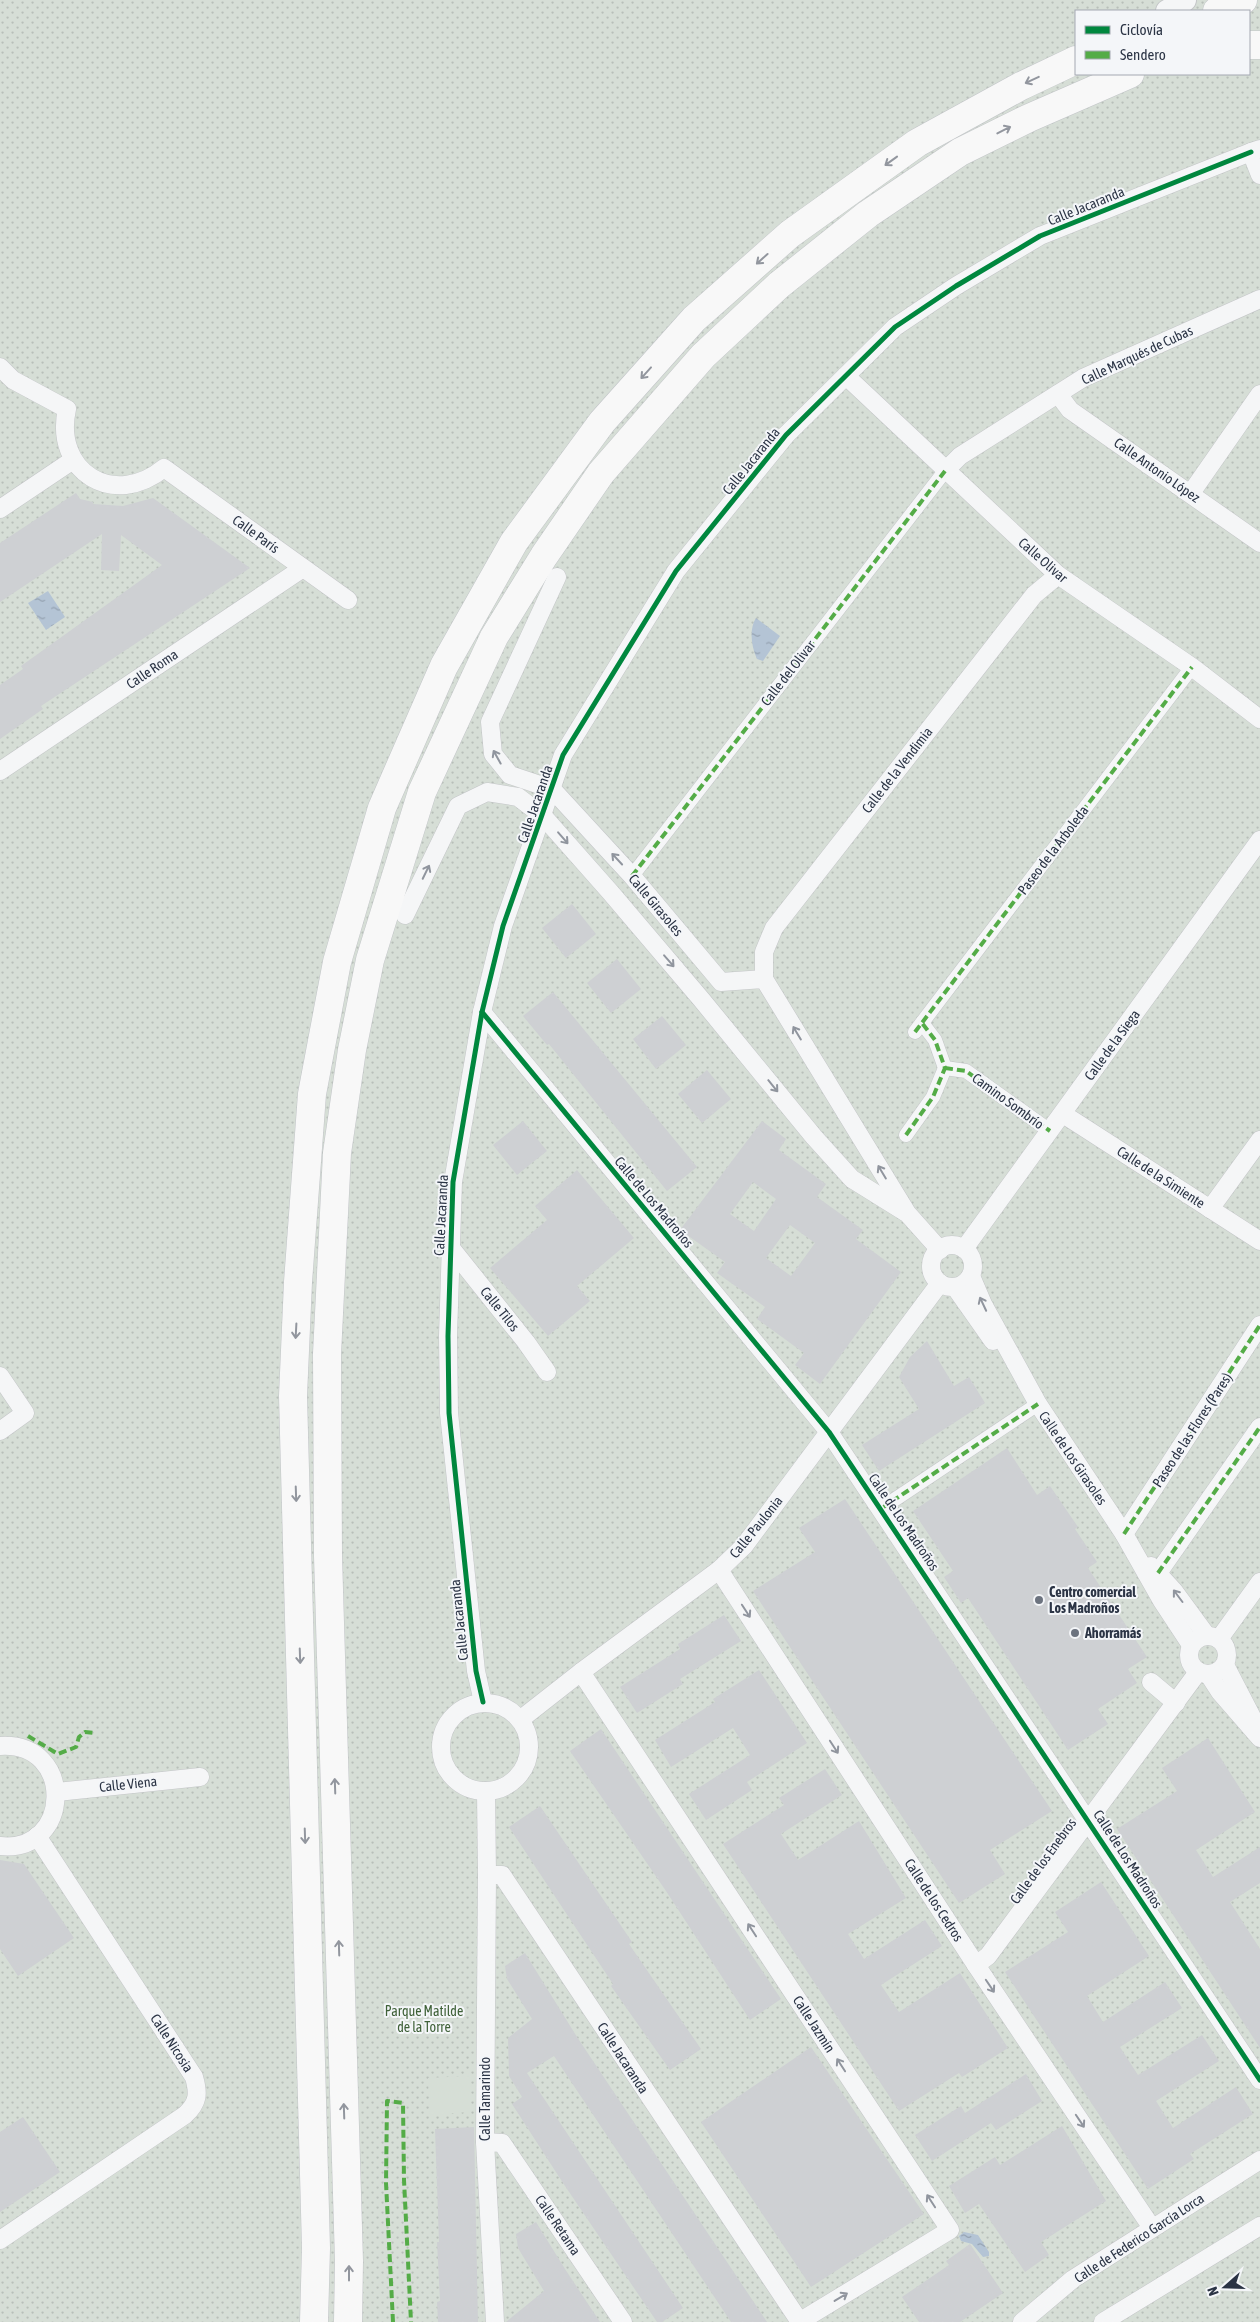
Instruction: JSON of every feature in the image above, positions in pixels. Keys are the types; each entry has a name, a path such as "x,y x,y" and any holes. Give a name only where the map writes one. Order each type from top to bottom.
{"main road":[{"path":"1219,10 1243,0"},
{"path":"314,2322 316,2248 293,1396 298,1282 312,1094 337,962 382,808 444,666 514,542 602,422 694,319 790,234 917,143 1021,86 1075,60"},
{"path":"348,2322 349,2261 328,1556 326,1354 337,1153 352,1050 370,960 422,792 494,637 544,556 602,473 703,356 779,285 861,220 960,152 1029,118 1128,75"}],"street":[{"path":"1168,10 1185,0"},
{"path":"1256,150 1260,175"},
{"name":"Calle Jacaranda","path":"483,1702 476,1672 449,1413 448,1336 452,1182 482,1012 503,926 563,755 676,571 786,435 895,327 956,286 1040,236 1256,150"},
{"name":"Calle Marqués de Cubas","path":"945,471 960,456 1083,378 1260,300"},
{"path":"0,367 13,380 67,409 64,430 68,450 73,460 0,509"},
{"name":"Calle Olivar","path":"846,376 1058,576 1192,668 1260,719"},
{"name":"Calle Antonio López","path":"1058,394 1070,410 1260,543"},
{"path":"1191,493 1260,394"},
{"name":"Calle París","path":"73,460 92,478 117,486 142,482 164,468 348,600"},
{"name":"Calle del Olivar","path":"632,876 945,471"},
{"name":"Calle Roma","path":"0,771 303,568"},
{"name":"Calle de la Vendimia","path":"764,979 764,952 774,928 1034,595 1058,576"},
{"path":"552,789 510,776 493,754 490,722 557,577"},
{"name":"Paseo de la Arboleda","path":"945,1068 935,1040 918,1028 1192,668"},
{"name":"Calle Girasoles","path":"552,789 632,876 721,982"},
{"name":"Calle Girasoles","path":"404,915 458,806 487,792 518,797 543,816 701,999 814,1137 852,1179 907,1213"},
{"name":"Calle de la Siega","path":"964,1249 1260,840"},
{"path":"701,999 721,982 764,979"},
{"name":"Calle Girasoles","path":"764,979 907,1213 940,1250"},
{"name":"Calle de Los Madroños","path":"482,1012 829,1432 882,1508 1260,2080"},
{"path":"906,1136 933,1097 945,1068"},
{"name":"Camino Sombrío","path":"945,1068 966,1071 1050,1131"},
{"name":"Calle de la Simiente","path":"1063,1114 1260,1241"},
{"path":"1210,1209 1260,1140"},
{"path":"947,1285 964,1284 971,1276 973,1267 971,1258 964,1249 955,1246 940,1250 932,1263 932,1274 947,1285 970,1311 1022,1378"},
{"name":"Calle Tilos","path":"451,1248 526,1342 547,1372"},
{"path":"971,1276 983,1304 1022,1378"},
{"name":"Calle Paulonia","path":"521,1719 719,1570 744,1546 829,1432 947,1285"},
{"name":"Paseo de las Flores (Pares)","path":"1125,1535 1260,1325"},
{"path":"0,1376 25,1413 0,1431"},
{"name":"Calle de Los Girasoles","path":"1022,1378 1125,1535 1162,1601 1191,1646"},
{"path":"882,1508 1038,1404"},
{"path":"1158,1573 1260,1427"},
{"name":"Calle de Los Girasoles","path":"1125,1535 1213,1637"},
{"name":"Calle de los Cedros","path":"719,1570 976,1965 1152,2228"},
{"path":"1213,1637 1260,1582"},
{"path":"1204,1674 1217,1673 1225,1665 1227,1656 1225,1646 1213,1637 1198,1638 1191,1646 1188,1655 1192,1666 1204,1674 1260,1738"},
{"path":"1225,1665 1260,1733"},
{"name":"Calle Jazmín","path":"581,1672 950,2230 799,2322"},
{"name":"Calle de los Enebros","path":"976,1965 988,1956 1088,1818 1176,1703 1204,1674"},
{"path":"1151,1682 1176,1703"},
{"path":"483,1702 497,1703 510,1709 521,1719 528,1732 530,1746 528,1760 522,1773 512,1783 500,1789 486,1792 472,1789 455,1778 444,1762 441,1749 442,1735 452,1717 469,1704 483,1702"},
{"path":"0,1746 13,1746 34,1754 50,1770 56,1792 54,1812 50,1821 37,1836 17,1845 0,1846"},
{"name":"Calle Viena","path":"56,1792 200,1777"},
{"path":"486,1792 487,1875"},
{"name":"Calle Nicosia","path":"0,2240 185,2115 194,2106 198,2090 194,2077 37,1836"},
{"name":"Calle Jacaranda","path":"487,1875 502,1875 799,2322"},
{"name":"Calle Tamarindo","path":"487,1875 485,2142 494,2322"},
{"name":"Calle Retama","path":"485,2142 502,2143 623,2322"},
{"name":"Calle de Federico García Lorca","path":"1022,2322 1073,2279 1260,2160"},
{"path":"1103,2322 1260,2226"}],"green space":[{"name":"Parque Matilde de la Torre","path":"0,0 1260,0 1260,2322 0,2322"},
{"path":"469,2076 469,2112 430,2115 428,2078"}],"water":[{"path":"48,591 65,617 46,630 28,603"},
{"path":"756,618 780,636 763,661 757,659 752,643 752,627"},
{"path":"964,2232 978,2235 989,2252 989,2256 983,2257 972,2244 961,2241 959,2236"}],"building":[{"path":"76,493 80,499 93,502 93,504 123,506 153,498 250,568 41,706 43,709 0,739 0,685 23,669 21,666 162,565 121,535 119,571 101,570 102,534 0,602 0,543"},
{"path":"572,904 596,934 566,958 542,928"},
{"path":"617,959 641,989 611,1013 587,983"},
{"path":"553,992 697,1167 667,1191 549,1044 547,1045 523,1016"},
{"path":"662,1016 686,1045 656,1069 633,1039"},
{"path":"707,1070 731,1099 702,1123 678,1094"},
{"path":"523,1121 547,1151 517,1175 493,1145"},
{"path":"762,1121 786,1139 779,1150 826,1184 817,1197 863,1230 856,1239 901,1272 820,1384 795,1365 804,1353 757,1319 765,1307 717,1273 725,1262 680,1230","holes":["753,1182 776,1199 754,1231 730,1214","790,1225 815,1243 791,1276 766,1258"]},
{"path":"577,1170 634,1238 577,1286 590,1301 548,1336 490,1268 547,1220 535,1206"},
{"path":"927,1341 954,1386 969,1377 985,1403 879,1471 862,1445 919,1409 899,1377 910,1357"},
{"name":"Centro comercial Los Madroños","path":"1007,1448 1037,1495 1050,1486 1078,1527 1075,1529 1097,1562 1088,1568 1147,1657 1128,1669 1137,1683 1098,1709 1108,1724 1068,1750 968,1598 961,1603 944,1577 953,1571 913,1511"},
{"path":"845,1499 1052,1811 990,1850 1005,1874 959,1903 753,1591 815,1552 799,1528"},
{"path":"724,1615 741,1641 680,1679 683,1684 637,1713 620,1687 680,1649 678,1644"},
{"path":"759,1670 807,1743 747,1782 752,1790 706,1820 689,1794 750,1755 733,1728 671,1767 655,1740 715,1702 713,1699"},
{"path":"601,1729 781,1999 750,2020 666,1891 570,1751"},
{"path":"1208,1738 1255,1812 1196,1850 1213,1877 1260,1847 1260,1883 1230,1902 1260,1949 1260,2048 1117,1829 1177,1791 1162,1768"},
{"path":"825,1769 842,1795 781,1834 798,1860 859,1821 906,1898 848,1934 864,1959 925,1920 942,1946 881,1985 899,2012 960,1973 1008,2048 962,2077 959,2073 899,2111 723,1844 784,1805 779,1798"},
{"path":"540,1806 632,1942 629,1944 701,2049 670,2070 611,1986 613,1984 509,1827"},
{"path":"0,1860 24,1864 74,1938 18,1976 0,1949"},
{"path":"1101,1882 1149,1956 1087,1996 1103,2022 1165,1982 1182,2008 1120,2047 1138,2075 1202,2035 1219,2061 1156,2101 1173,2128 1236,2087 1253,2114 1190,2154 1194,2159 1148,2189 1005,1972 1068,1932 1055,1912"},
{"path":"525,1953 577,2037 767,2322 731,2322 554,2056 527,2073 683,2308 662,2322 657,2322 563,2183 512,2104 522,2097 509,2076 508,2038 532,2019 507,1979 505,1966"},
{"path":"811,2047 924,2214 811,2287 701,2122"},
{"path":"1026,2074 1042,2101 996,2130 991,2123 932,2161 915,2135 961,2106 965,2113"},
{"path":"23,2117 60,2172 0,2212 0,2132"},
{"path":"1062,2126 1106,2201 1041,2242 1049,2255 1025,2272 979,2204 965,2213 949,2186 995,2157 1000,2165"},
{"path":"474,2127 478,2322 438,2322 437,2302 440,2301 435,2129"},
{"path":"536,2222 600,2322 506,2322 544,2291 518,2248 516,2234"},
{"path":"970,2244 1003,2293 960,2322 919,2322 902,2297 949,2265 946,2261"}],"marked path":[{"path":"632,876 945,471"},
{"path":"915,1032 1192,667"},
{"path":"906,1135 933,1097 945,1068 935,1040 922,1023"},
{"path":"945,1068 966,1071 1050,1131"},
{"path":"1124,1534 1260,1325"},
{"path":"882,1508 1038,1404"},
{"path":"1158,1573 1260,1427"},
{"path":"28,1736 58,1754 76,1747 79,1737 85,1732 96,1733"},
{"path":"393,2322 386,2183 387,2101 403,2103 404,2180 411,2322"}],"cycle path":[{"path":"483,1702 476,1671 449,1413 448,1336 453,1182 482,1012 503,926 563,755 676,571 786,435 895,327 956,286 1040,236 1251,152"},
{"path":"482,1012 829,1432 1260,2080"}],"place":[{"name":"Centro comercial Los Madroños","path":"1039,1600"},
{"name":"Ahorramás","path":"1075,1633"}]}
